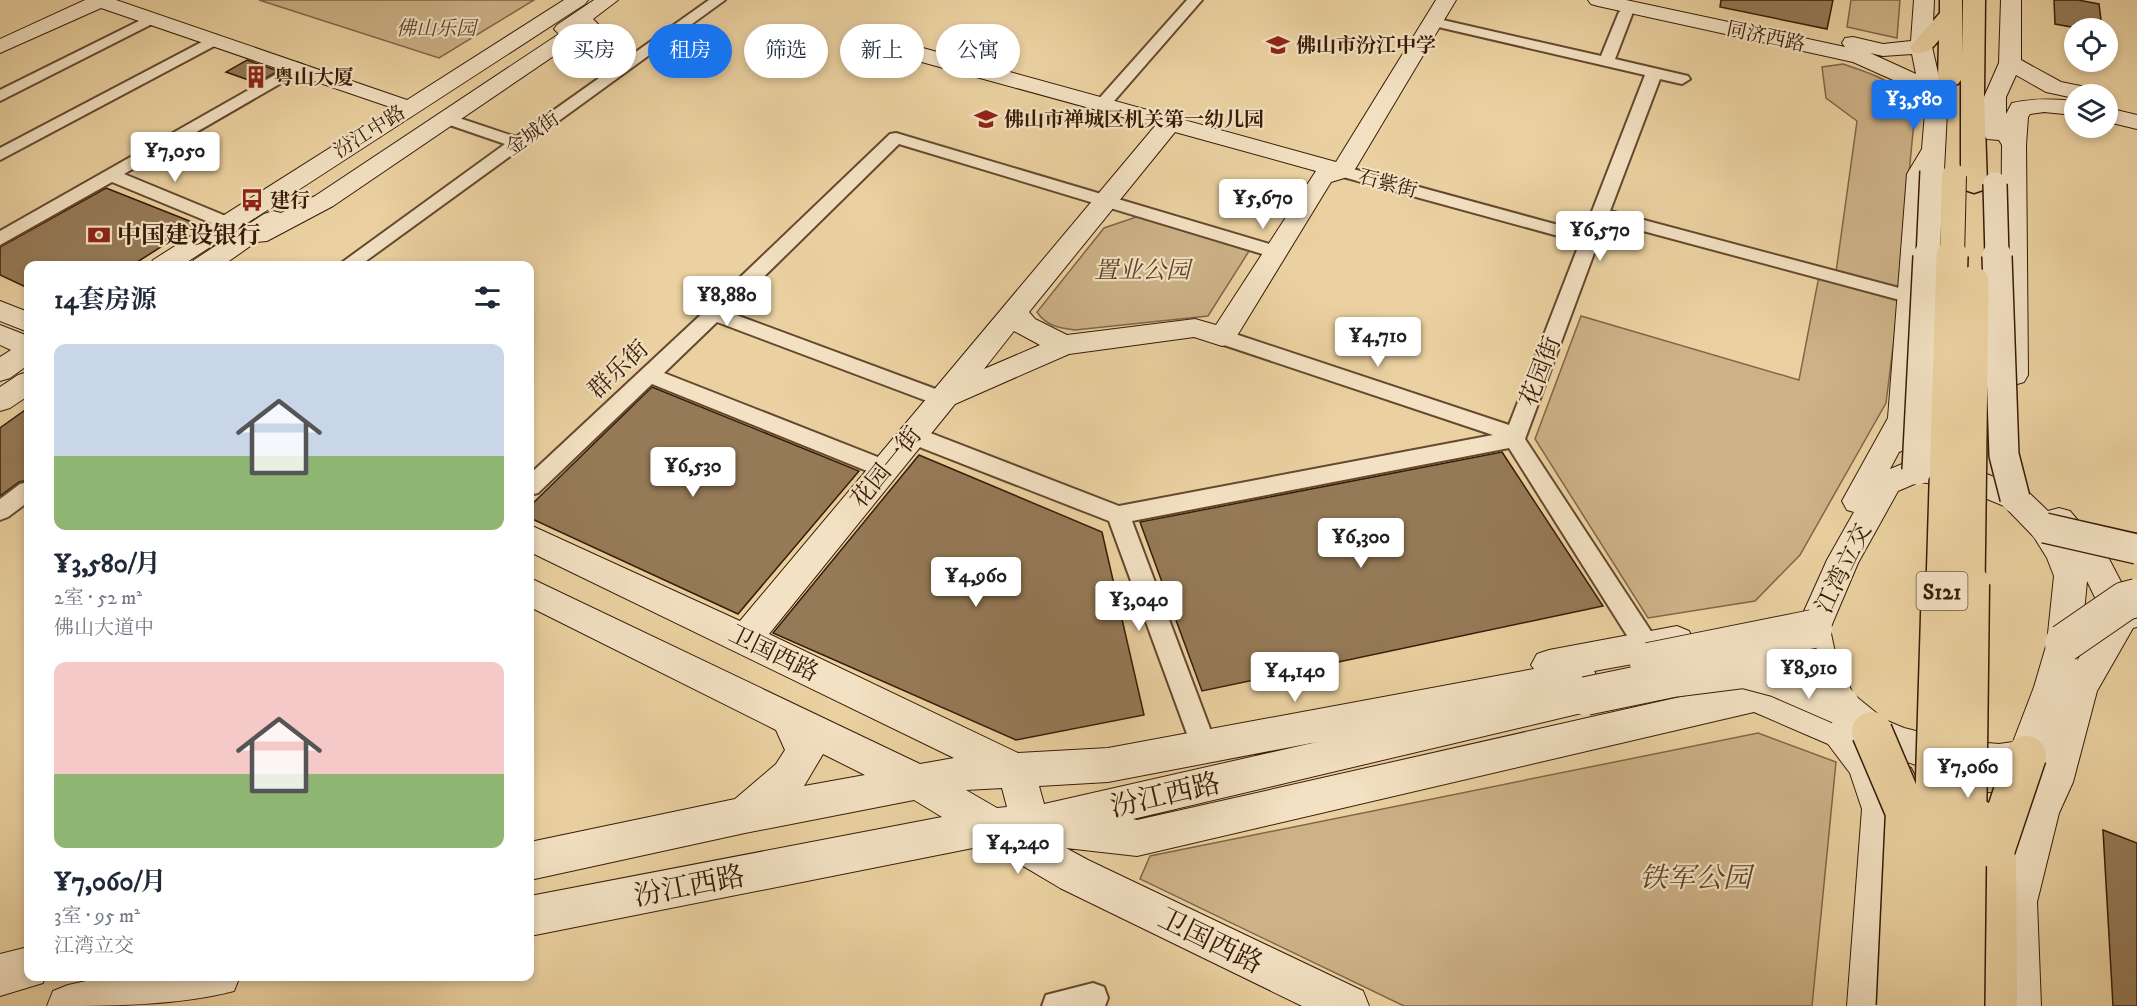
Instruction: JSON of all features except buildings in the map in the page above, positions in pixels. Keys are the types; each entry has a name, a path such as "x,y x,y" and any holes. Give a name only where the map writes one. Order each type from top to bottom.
{"highway":[{"name":"S121","path":"1929,1006 1958,173 1973,52 1974,0"},
{"path":"1921,47 1951,7"},
{"name":"S121","path":"1951,7 1950,78 1958,173 1964,1006"},
{"path":"1973,52 1995,106"},
{"path":"1995,1006 2011,859 2026,756"},
{"path":"1896,1006 1893,816 1924,802 1949,806 1980,821 2011,859"}],"main road":[{"path":"269,196 303,163 560,0"},
{"name":"汾江中路","path":"170,261 578,0"},
{"name":"汾江中路","path":"212,260 608,0"},
{"path":"212,260 324,201 624,0"},
{"path":"1222,337 1322,177 1342,171 1446,0"},
{"name":"同济西路","path":"1650,0 1673,2 1863,51 1930,88"},
{"path":"1924,0 1921,47 1936,112 1958,173 2013,470 2050,521 2094,564 2133,615"},
{"path":"1801,624 1809,594 1904,430 1958,173 1995,106 2010,63 2011,0"},
{"path":"0,41 89,1 151,19 397,102"},
{"path":"0,47 89,1"},
{"path":"1590,1 1626,12 1840,59 1863,51 1848,38 1673,2"},
{"name":"同济西路","path":"1590,1 1863,51 1921,47"},
{"name":"石紫街","path":"924,56 1342,171"},
{"path":"2010,63 2054,87 2064,89"},
{"path":"2118,101 2137,105"},
{"path":"2013,470 2014,145 2017,117 2020,108 2044,105 2064,107"},
{"path":"1995,106 2014,145"},
{"path":"2118,117 2137,122"},
{"path":"942,399 1170,123"},
{"path":"1958,173 1919,174 1904,430 1906,437 2013,470"},
{"path":"0,310 24,321"},
{"path":"1015,313 1025,326 1064,345"},
{"name":"花园一街","path":"745,639 942,399 1064,345 1195,328 1222,337"},
{"path":"0,334 24,345"},
{"path":"985,348 990,355 1015,367"},
{"path":"0,371 24,355"},
{"path":"0,401 24,385"},
{"path":"1904,430 1917,470 1962,476 2013,470"},
{"name":"江湾立交","path":"1868,1006 1893,816 1881,809 1854,734 1819,657 1801,624 1843,560 1887,483 1917,470"},
{"path":"2050,521 2137,540"},
{"path":"2050,521 2137,549"},
{"path":"1031,825 1137,838 1755,696 1854,734 1952,757 2000,761 2026,756 2052,687 2064,643 2070,576 2050,521"},
{"name":"卫国西路","path":"534,540 1016,770"},
{"path":"534,594 918,783 990,826"},
{"path":"2064,643 2125,601 2133,615"},
{"path":"2020,1006 2017,902 2011,859 2040,812 2054,782 2080,687 2133,615"},
{"path":"975,751 1044,756 1192,743 1647,646 1801,624"},
{"path":"1583,686 1801,624"},
{"path":"1583,686 1744,669 1778,678 1854,734 1918,790 1987,812 2040,812"},
{"name":"汾江西路","path":"534,860 745,815 966,773 1108,765 1192,743 1583,686"},
{"name":"汾江西路","path":"534,915 990,826 1031,825 1444,729 1583,686"},
{"path":"745,815 789,776 806,753 790,720"},
{"path":"1417,773 1444,729"},
{"path":"1363,748 1417,773"},
{"path":"1016,770 1031,825 1074,874"},
{"name":"卫国西路","path":"990,826 1074,874 1348,1006"},
{"path":"0,975 24,969"},
{"path":"68,1006 194,981"}],"street":[{"name":"金城街","path":"353,261 718,0"},
{"path":"1102,105 1195,0"},
{"path":"1606,62 1626,12"},
{"path":"0,96 151,19"},
{"path":"1434,22 1682,79"},
{"path":"0,155 215,40"},
{"path":"0,239 296,68"},
{"name":"花园街","path":"1514,439 1653,73"},
{"path":"447,119 518,143"},
{"name":"群乐街","path":"534,483 896,138 1106,201"},
{"name":"石紫街","path":"1342,171 1589,239"},
{"path":"111,175 227,223"},
{"path":"1106,201 1276,252"},
{"path":"1599,214 1911,297"},
{"path":"714,314 942,399"},
{"path":"1222,337 1496,427 1514,439 1647,646"},
{"path":"650,375 885,469"},
{"path":"912,435 1118,515 1514,439"},
{"path":"0,511 24,493"},
{"path":"1118,515 1192,743"},
{"path":"1057,1006 1093,998"}],"green space":[{"name":"佛山乐园","path":"259,0 534,0 439,58"},
{"path":"1851,0 1900,0 1897,38 1847,27"},
{"path":"1843,64 1892,85 1915,111 1898,289 1836,272 1857,121 1826,98 1822,67"},
{"name":"置业公园","path":"1142,215 1251,248 1208,316 1075,330 1053,326 1044,320 1037,312 1104,228"},
{"path":"1819,276 1899,299 1886,403 1800,555 1755,601 1648,618 1535,439 1581,316 1799,380"},
{"name":"铁军公园","path":"1758,733 1836,762 1812,1006 1404,1006 1140,879 1150,856"}],"place":[{"name":"佛山市汾江中学","path":"1278,45"},
{"name":"粤山大厦","path":"256,77"},
{"name":"佛山市禅城区机关第一幼儿园","path":"986,119"},
{"name":"建行","path":"252,200"},
{"name":"中国建设银行","path":"99,235"}]}
